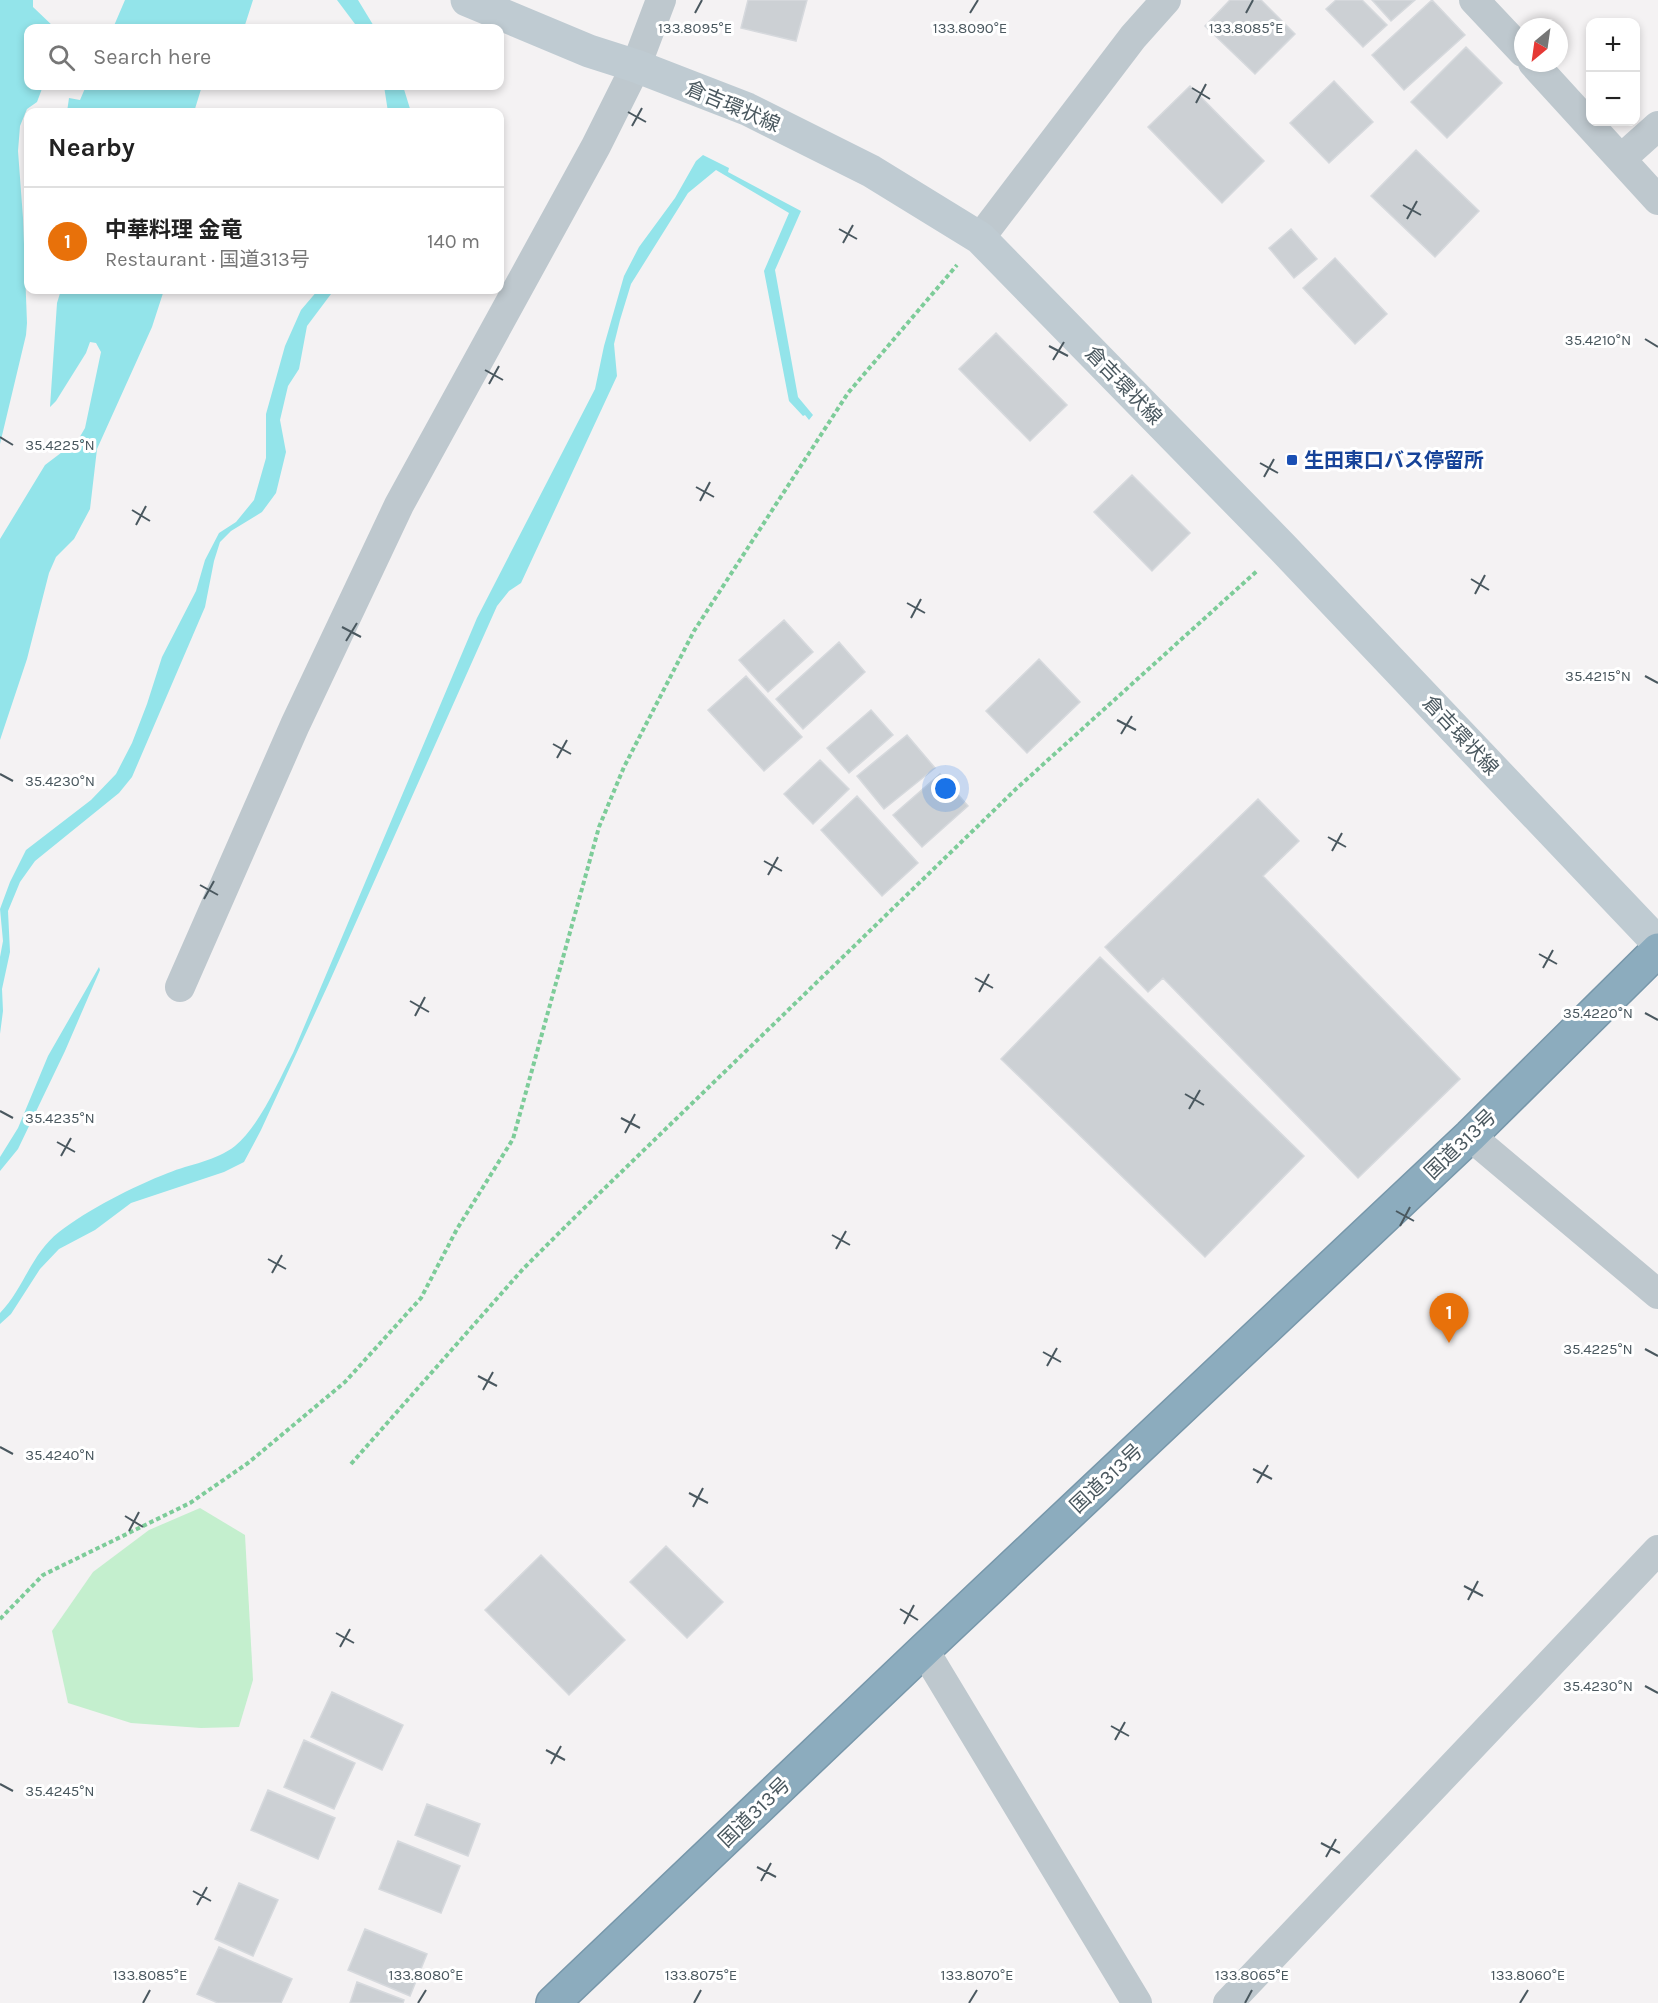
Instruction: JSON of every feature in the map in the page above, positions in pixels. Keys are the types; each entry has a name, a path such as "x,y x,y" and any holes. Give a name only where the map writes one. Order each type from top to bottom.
{"highway":[{"name":"国道313号","path":"553,2003 1470,1136 1658,950"}],"main road":[{"name":"倉吉環状線","path":"467,0 589,51 636,66 747,109 871,171 980,238 1283,548 1658,943"}],"street":[{"path":"180,987 295,725 399,505 596,146 636,66 660,0"},
{"path":"980,238 1133,37 1166,0"},
{"path":"1489,5 1514,40"},
{"path":"1541,72 1658,200"},
{"path":"1621,159 1658,126"},
{"path":"1470,1136 1658,1294"},
{"path":"1228,2003 1658,1550"},
{"path":"924,1650 1137,2003"}],"path":[{"path":"0,1618 43,1575 190,1503 248,1463 345,1382 422,1298 457,1229 513,1139 599,827 624,767 693,631 848,393 980,238"},
{"path":"351,1464 523,1269 576,1216 1017,788 1283,548"}],"green space":[{"path":"200,1508 245,1535 253,1680 239,1727 201,1728 131,1723 68,1703 52,1631 93,1572 149,1530"}],"water":[{"path":"0,0 33,0 33,7 51,24 24,24 24,90 42,90 37,102 28,108 24,108 20,126 18,151 27,323 0,444"},
{"path":"125,0 253,0 245,24 115,24"},
{"path":"337,0 358,0 373,24 355,24"},
{"path":"84,90 201,90 195,108 68,108 69,98 80,100"},
{"path":"385,90 404,90 410,108 387,108"},
{"path":"703,155 729,168 728,172 801,211 775,270 798,397 813,415 809,420 789,401 764,271 789,213 716,170 688,193 631,284 614,344 617,376 521,583 509,591 497,606 328,985 244,1162 224,1172 131,1203 95,1230 59,1249 40,1269 11,1314 0,1324 0,1313 41,1250 59,1232 97,1207 140,1185 228,1151 244,1138 260,1115 293,1053 477,618 595,389 604,346 624,276 639,247 675,198 696,161"},
{"path":"60,294 163,294 152,327 97,449 90,509 74,539 56,557 49,573 27,659 0,740 0,539 45,465 78,440 85,428 101,352 96,343 90,342 86,353 50,407 57,303"},
{"path":"315,294 331,294 307,326 299,369 288,386 280,420 286,452 276,493 262,512 231,531 220,542 205,607 132,777 119,793 35,861 20,882 8,911 10,952 2,989 3,1011 0,1034 0,957 3,941 0,909 10,882 26,850 91,800 116,774 132,743 162,657 196,591 205,560 219,533 236,522 254,500 266,458 266,414 285,346 301,310"},
{"path":"99,967 100,970 65,1051 18,1149 0,1171 0,1157 18,1128 48,1056"}],"building":[{"path":"748,0 807,0 796,41 741,28"},
{"path":"1230,0 1261,0 1295,34 1255,74 1205,26"},
{"path":"1336,0 1362,0 1387,25 1363,47 1326,9"},
{"path":"1372,0 1415,0 1391,21"},
{"path":"1432,0 1465,35 1404,90 1372,55"},
{"path":"1466,47 1502,83 1447,138 1411,102"},
{"path":"1334,81 1373,122 1329,163 1290,123"},
{"path":"1190,86 1264,161 1222,203 1148,127"},
{"path":"1416,150 1479,211 1435,257 1371,196"},
{"path":"1291,229 1317,259 1294,278 1269,248"},
{"path":"1335,258 1387,314 1355,344 1303,288"},
{"path":"996,333 1067,405 1030,441 959,369"},
{"path":"1132,475 1190,533 1152,571 1094,512"},
{"path":"784,620 813,652 768,692 739,660"},
{"path":"839,642 865,672 803,729 776,699"},
{"path":"1039,659 1080,702 1027,753 986,711"},
{"path":"746,676 802,737 764,771 708,710"},
{"path":"871,710 893,735 849,773 827,748"},
{"path":"907,735 935,768 884,809 857,776"},
{"path":"820,760 849,789 813,824 784,794"},
{"path":"940,774 968,806 922,847 893,815"},
{"path":"857,796 918,863 882,896 821,830"},
{"path":"1258,799 1299,841 1263,876 1460,1079 1358,1178 1163,978 1148,992 1105,947"},
{"path":"1100,957 1304,1156 1205,1257 1001,1059"},
{"path":"666,1546 723,1602 687,1638 630,1582"},
{"path":"541,1555 625,1640 569,1695 485,1610"},
{"path":"332,1692 403,1725 382,1770 311,1737"},
{"path":"304,1740 355,1763 334,1809 284,1787"},
{"path":"268,1790 335,1818 318,1859 251,1830"},
{"path":"427,1804 480,1824 468,1856 415,1835"},
{"path":"398,1841 460,1866 441,1913 379,1889"},
{"path":"239,1883 278,1900 253,1956 215,1939"},
{"path":"365,1929 427,1954 410,1996 348,1970"},
{"path":"219,1947 292,1979 281,2003 218,2003 197,1994"},
{"path":"357,1982 404,2000 403,2003 350,2003"}],"place":[{"name":"生田東口バス停留所","path":"1292,460"},
{"name":"中華料理 金竜","path":"1449,1343"}]}
